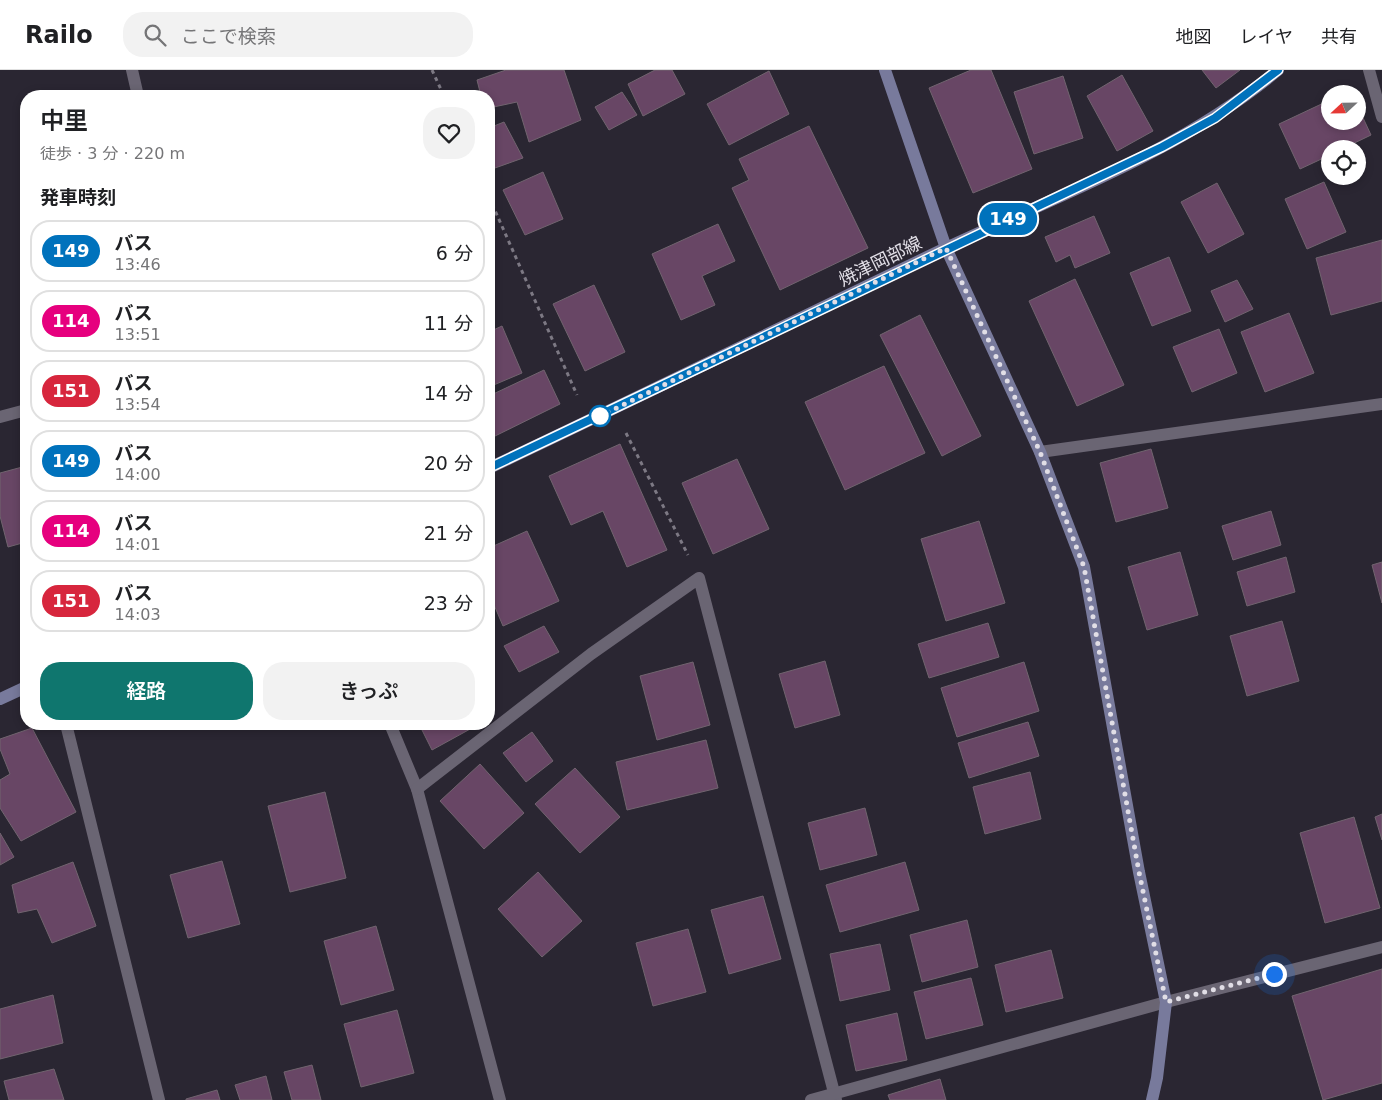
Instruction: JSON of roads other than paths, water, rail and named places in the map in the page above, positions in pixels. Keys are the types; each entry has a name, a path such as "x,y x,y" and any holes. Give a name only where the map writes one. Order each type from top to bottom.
{"street":[{"path":"132,70 137,90"},
{"path":"885,70 946,248 1040,452 1084,567 1139,872 1166,1002 1158,1078 1152,1100"},
{"name":"焼津岡部線","path":"495,465 946,248 1162,147 1215,118 1278,70"},
{"path":"1369,70 1382,117"},
{"path":"1040,452 1382,404"},
{"path":"0,417 20,412"},
{"path":"495,728 591,654 699,578 835,1097"},
{"path":"0,700 20,690"},
{"path":"67,730 159,1100"},
{"path":"392,730 417,789 500,1100"},
{"path":"417,789 493,730"},
{"path":"811,1100 835,1097 1166,1002 1382,947"}]}
